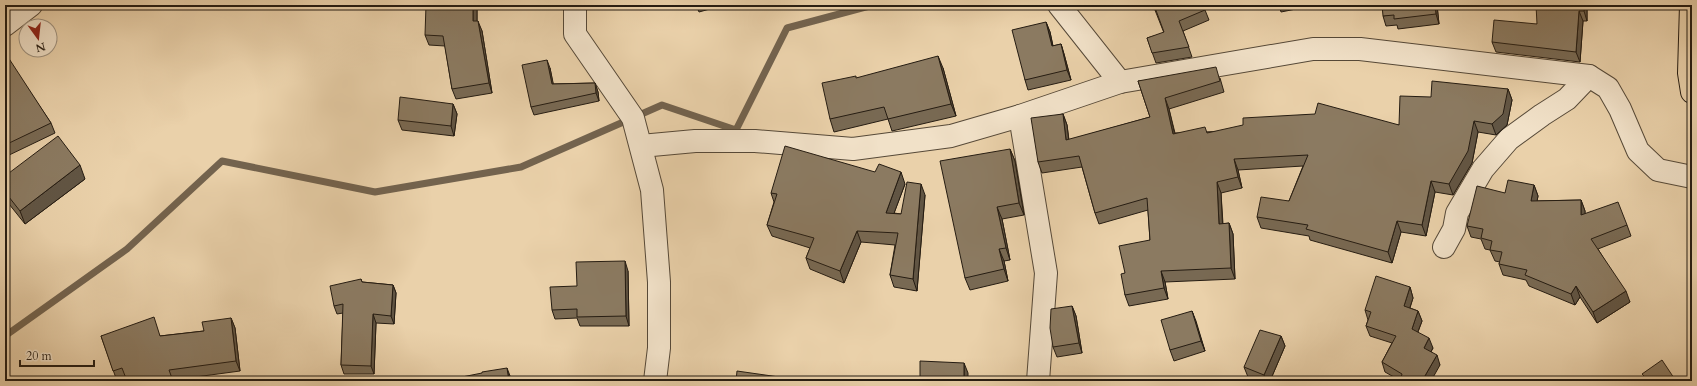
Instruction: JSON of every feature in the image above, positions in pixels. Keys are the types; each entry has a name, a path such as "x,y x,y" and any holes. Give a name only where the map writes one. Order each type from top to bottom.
{"main road":[{"path":"1690,5 1689,73 1692,92"}],"street":[{"path":"5,25 31,5"},
{"path":"575,5 575,34 633,118 652,190 659,282 659,348 655,381"},
{"path":"1059,5 1120,82"},
{"path":"641,146 695,141 755,141 853,149 951,136 1020,116 1120,82 1314,49 1360,49 1589,76 1608,88 1620,109 1638,152 1658,170 1692,177"},
{"path":"1444,247 1454,229 1457,214 1488,163 1509,139 1542,114 1567,99 1589,76"},
{"path":"1020,116 1046,272 1038,381"}],"building":[{"path":"426,5 473,5 473,21 478,21 489,83 452,89 443,36 425,35"},
{"path":"1154,5 1203,5 1205,10 1179,21 1189,47 1152,53 1147,38 1164,32"},
{"path":"1382,5 1435,5 1436,14 1394,19 1394,15 1383,16"},
{"path":"1536,5 1584,5 1584,11 1579,11 1576,52 1492,42 1494,20 1537,24"},
{"path":"1046,22 1052,46 1061,44 1067,70 1025,80 1012,30"},
{"path":"6,54 51,123 5,145 5,55"},
{"path":"938,56 951,104 888,119 884,107 830,119 822,83 856,76 856,78"},
{"path":"547,60 552,84 595,83 596,93 531,107 522,65"},
{"path":"1216,67 1220,81 1165,98 1173,134 1205,127 1207,133 1243,125 1243,118 1315,114 1318,103 1399,125 1400,96 1431,97 1432,81 1508,89 1503,114 1492,124 1474,121 1468,151 1449,184 1431,181 1422,225 1397,221 1388,252 1306,229 1308,225 1257,217 1261,197 1289,201 1308,155 1234,159 1238,177 1217,182 1219,224 1229,223 1231,268 1161,271 1164,288 1125,295 1121,274 1125,273 1119,246 1150,240 1147,198 1095,213 1079,156 1038,162 1031,118 1063,114 1066,140 1150,117 1138,81"},
{"path":"400,97 453,104 451,126 398,120"},
{"path":"58,136 80,165 20,211 5,192 5,176"},
{"path":"785,146 875,172 879,164 901,172 886,213 901,214 907,182 921,184 913,279 890,275 898,233 857,231 840,271 806,258 814,238 767,225 777,194 771,193"},
{"path":"1010,149 1019,203 997,207 1006,248 999,249 1004,269 965,278 940,161"},
{"path":"1508,180 1534,185 1531,201 1581,200 1581,215 1618,202 1627,225 1591,239 1626,291 1593,312 1576,286 1571,294 1525,275 1527,270 1499,264 1502,252 1490,250 1492,241 1481,238 1483,229 1467,226 1477,186 1505,193"},
{"path":"625,261 626,316 577,317 577,309 552,310 550,287 577,286 576,262"},
{"path":"1376,276 1410,287 1404,306 1418,311 1412,329 1429,338 1424,348 1437,355 1422,381 1400,381 1402,374 1382,362 1396,336 1366,326 1371,312 1365,310"},
{"path":"361,279 362,282 393,285 391,316 373,314 371,366 341,365 343,304 334,306 330,286"},
{"path":"1072,306 1079,343 1053,347 1050,328 1051,309"},
{"path":"1192,311 1201,341 1170,350 1161,320"},
{"path":"154,317 160,336 204,331 202,322 231,318 236,361 169,370 173,381 127,381 122,368 113,371 101,336"},
{"path":"1260,330 1281,336 1264,375 1244,367"},
{"path":"1662,360 1676,381 1640,381 1645,377 1642,374"},
{"path":"920,361 964,363 964,381 920,381"},
{"path":"507,368 509,381 442,381 482,372"},
{"path":"737,371 793,379 793,381 736,381"}],"waterway":[{"path":"5,336 127,249 222,161 375,192 521,167 662,105 736,130 787,28 873,5"}]}
